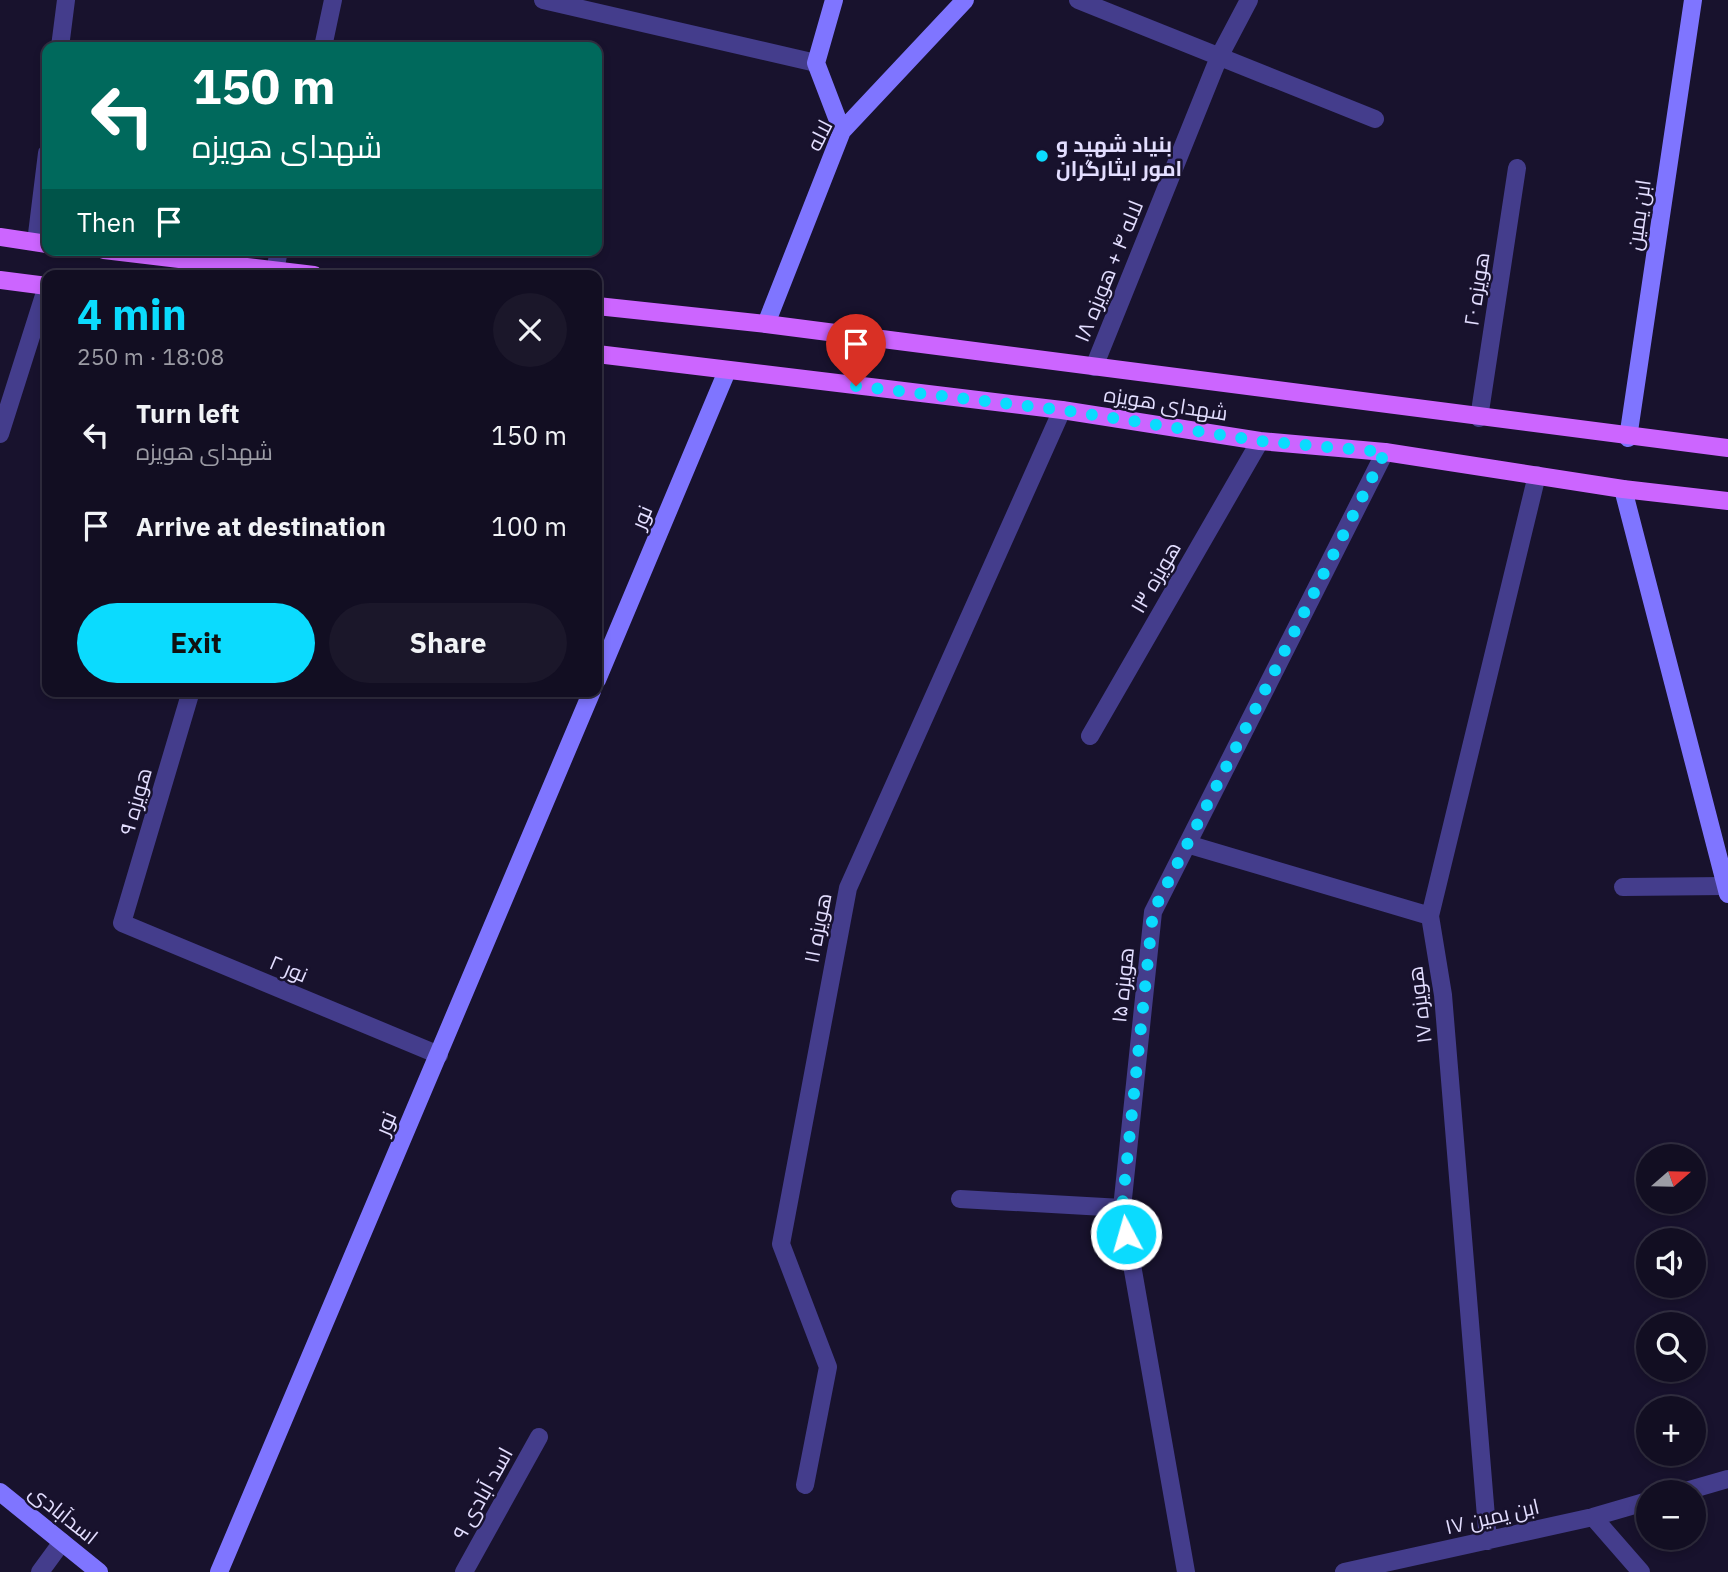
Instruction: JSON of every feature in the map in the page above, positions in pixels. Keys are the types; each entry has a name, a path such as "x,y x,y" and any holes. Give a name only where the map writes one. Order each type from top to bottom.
{"main road":[{"path":"0,237 42,243"},
{"path":"153,256 267,270"},
{"path":"0,280 42,285"},
{"name":"شهدای هویزه","path":"602,307 766,324 1628,438 1728,448"},
{"name":"شهدای هویزه","path":"602,355 1062,410 1260,441 1385,452 1623,489 1728,501"}],"street":[{"path":"61,42 66,0"},
{"path":"324,42 332,0"},
{"path":"543,0 816,63"},
{"path":"834,0 816,63 842,131"},
{"name":"لاله","path":"766,324 842,131 965,0"},
{"path":"1078,0 1375,118"},
{"name":"لاله ۴ + هویزه ۱۸","path":"1094,367 1219,57 1249,0"},
{"name":"ابن یمین","path":"1628,438 1693,0"},
{"name":"هویزه ۲۰","path":"1479,418 1517,168"},
{"path":"0,434 42,302"},
{"name":"نور","path":"602,668 727,371"},
{"name":"هویزه ۱۱","path":"805,1485 828,1367 781,1244 848,888 1062,410"},
{"name":"هویزه ۱۳","path":"1090,736 1260,441"},
{"name":"هویزه ۱۵","path":"1186,1572 1122,1208 1153,912 1385,452"},
{"name":"هویزه ۱۷","path":"1488,1541 1443,995 1430,916 1537,475"},
{"path":"1623,489 1727,890 1623,887"},
{"name":"هویزه ۹","path":"122,923 189,697"},
{"name":"نور","path":"219,1572 589,697"},
{"path":"1187,844 1430,916"},
{"name":"نور ۲","path":"122,923 439,1055"},
{"path":"960,1199 1122,1208"},
{"name":"اسد آبادی ۹","path":"464,1572 539,1437"},
{"path":"1706,1485 1728,1479"},
{"name":"اسدآبادی","path":"0,1492 99,1572"},
{"name":"ابن یمین ۱۷","path":"1344,1572 1593,1517 1636,1504"},
{"path":"1593,1517 1641,1572"},
{"path":"40,1572 62,1542"}],"place":[{"name":"بنیاد شهید و امور ایثارگران","path":"1042,156"}],"route":[{"path":"856,386 1062,410 1260,441 1385,452 1153,912 1122,1208 1126,1234"}]}
